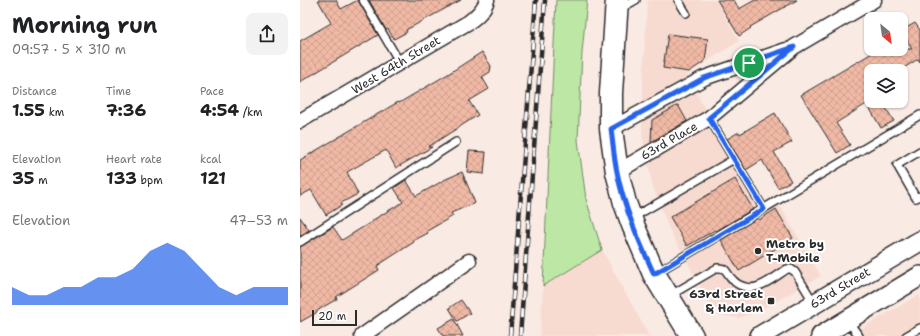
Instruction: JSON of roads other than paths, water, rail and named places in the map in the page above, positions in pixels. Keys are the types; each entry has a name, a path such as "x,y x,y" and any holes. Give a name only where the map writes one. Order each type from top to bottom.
{"main road":[{"path":"627,1 613,52 611,129 617,172 630,219 654,274 692,336"},
{"name":"63rd Street","path":"760,336 920,240"},
{"path":"821,336 920,276"}],"street":[{"name":"63rd Place","path":"617,172 709,118 794,47 874,0"},
{"name":"West 64th Street","path":"300,121 477,17 486,1"},
{"name":"63rd Place","path":"611,129 704,78 794,47"},
{"path":"362,336 469,260"}],"lane":[{"path":"363,0 400,63"},
{"path":"678,0 686,13"},
{"path":"654,274 920,115"},
{"path":"709,118 764,209"},
{"path":"300,242 456,142"},
{"path":"920,151 897,165 916,198 920,196"},
{"path":"630,219 734,159"},
{"path":"668,296 717,268 726,270 733,280 742,286 751,288 759,286 787,269 791,269 795,272 814,303"},
{"path":"847,320 858,336"},
{"path":"906,336 920,328"}],"railway":[{"path":"510,336 536,0"},
{"path":"520,336 545,0"}],"place":[{"name":"Metro by T-Mobile","path":"758,251"},
{"name":"63rd Street & Harlem","path":"771,301"}]}
